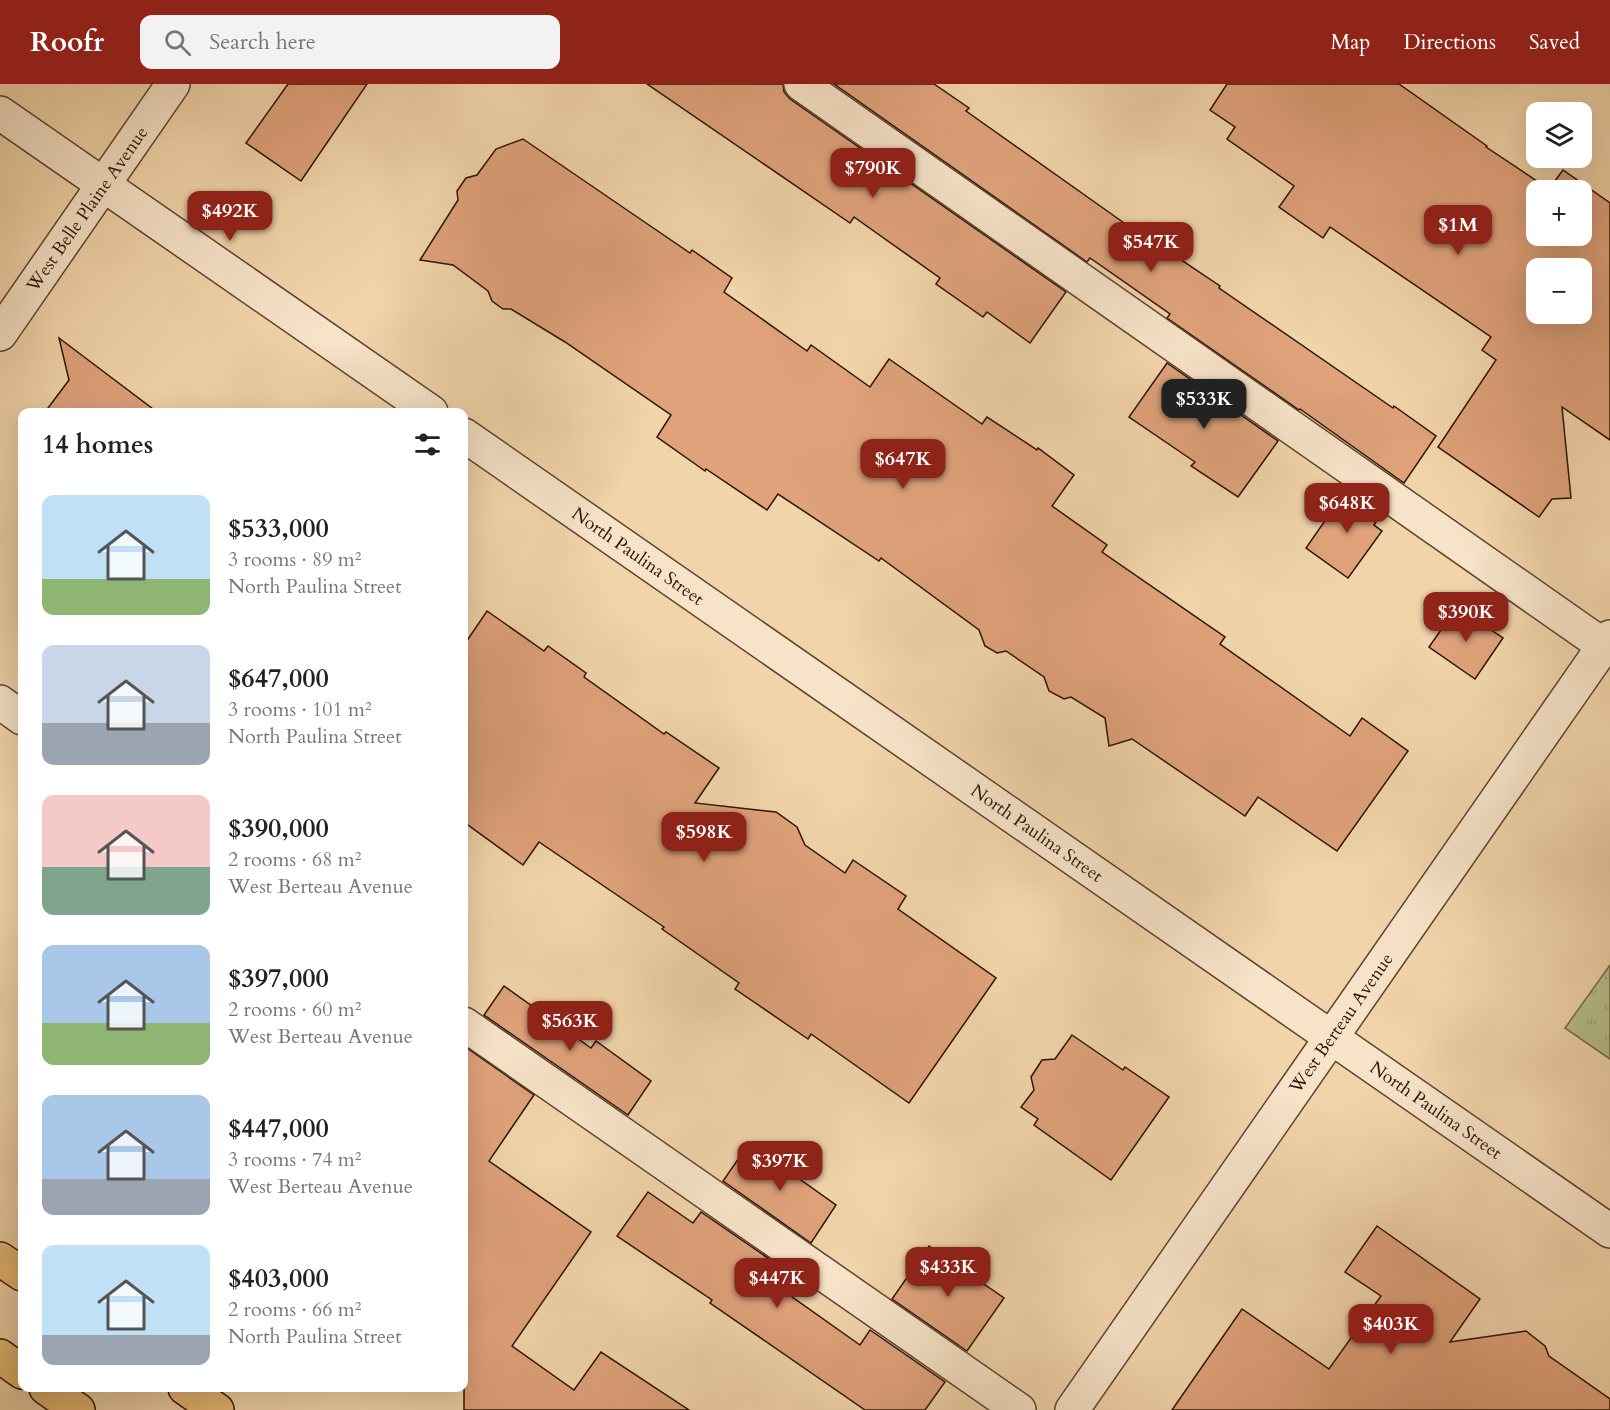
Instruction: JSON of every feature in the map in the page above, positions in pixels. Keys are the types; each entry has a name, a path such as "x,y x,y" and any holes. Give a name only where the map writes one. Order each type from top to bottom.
{"main road":[{"path":"0,1259 18,1271"},
{"path":"0,1356 18,1369"},
{"path":"52,1392 78,1410"},
{"path":"191,1392 217,1410"}],"street":[{"name":"West Belle Plaine Avenue","path":"0,334 173,84"},
{"path":"801,84 1607,641"},
{"path":"0,113 425,408"},
{"name":"North Paulina Street","path":"468,438 1610,1231"},
{"name":"West Berteau Avenue","path":"1072,1410 1607,641"},
{"path":"0,702 18,715"},
{"path":"468,1027 1019,1410"}],"green space":[{"path":"1610,965 1610,1059 1565,1028"}],"building":[{"path":"288,84 367,84 301,181 246,143"},
{"path":"647,84 783,84 784,92 790,99 1066,292 1030,343 987,312 983,317 936,284 940,278 854,217 850,223"},
{"path":"834,84 934,84 969,108 966,111 1158,247 1159,245 1220,286 1219,288 1436,436 1404,483 1167,318 1170,314 1090,258 1087,262"},
{"path":"1227,84 1399,84 1536,180 1526,180 1526,246 1592,246 1592,190 1610,203 1610,440 1562,407 1571,498 1552,499 1539,517 1438,447 1496,360 1482,350 1491,337 1330,227 1323,238 1279,207 1294,186 1227,139 1235,127 1210,110"},
{"path":"523,139 690,253 692,250 732,278 724,292 807,351 811,345 870,387 889,359 982,424 987,417 1037,450 1038,448 1074,475 1052,506 1107,545 1102,552 1225,637 1220,644 1350,736 1362,718 1408,751 1337,851 1258,797 1245,816 1132,739 1109,746 1105,718 1071,697 1064,699 1049,691 1044,677 1006,651 997,653 985,646 979,630 881,558 879,561 778,494 767,510 706,469 705,471 657,437 671,415 565,342 511,309 503,309 492,301 488,291 453,265 420,260 458,200 457,191 466,178 477,175 496,149"},
{"path":"1563,170 1577,180 1556,180"},
{"path":"59,338 152,408 48,408 69,380"},
{"path":"1167,363 1278,441 1238,497 1191,466 1195,462 1129,417"},
{"path":"1347,489 1382,513 1374,525 1382,531 1348,578 1306,548"},
{"path":"1457,607 1503,638 1475,679 1429,647"},
{"path":"487,611 544,651 548,646 586,673 584,677 664,734 666,732 719,768 695,803 776,812 797,827 805,845 845,873 853,860 906,896 898,909 996,978 909,1103 811,1034 808,1039 735,989 739,983 662,929 664,927 539,842 523,865 468,825 468,639"},
{"path":"504,986 591,1048 596,1041 651,1081 628,1115 484,1015"},
{"path":"1072,1035 1123,1070 1125,1067 1169,1097 1111,1180 1034,1125 1038,1119 1021,1107 1034,1090 1031,1077 1042,1060 1055,1059"},
{"path":"468,1049 534,1095 489,1161 591,1232 512,1346 574,1390 601,1352 689,1410 464,1410 464,1392 468,1392"},
{"path":"750,1142 836,1205 811,1243 723,1181"},
{"path":"648,1192 693,1223 701,1212 791,1274 781,1289 860,1345 870,1330 945,1382 925,1410 865,1410 710,1303 712,1300 617,1236"},
{"path":"1377,1226 1480,1299 1450,1342 1526,1331 1545,1346 1549,1356 1610,1399 1610,1410 1172,1410 1242,1309 1329,1369 1381,1296 1345,1272"},
{"path":"929,1246 1004,1298 967,1351 892,1299"}]}
